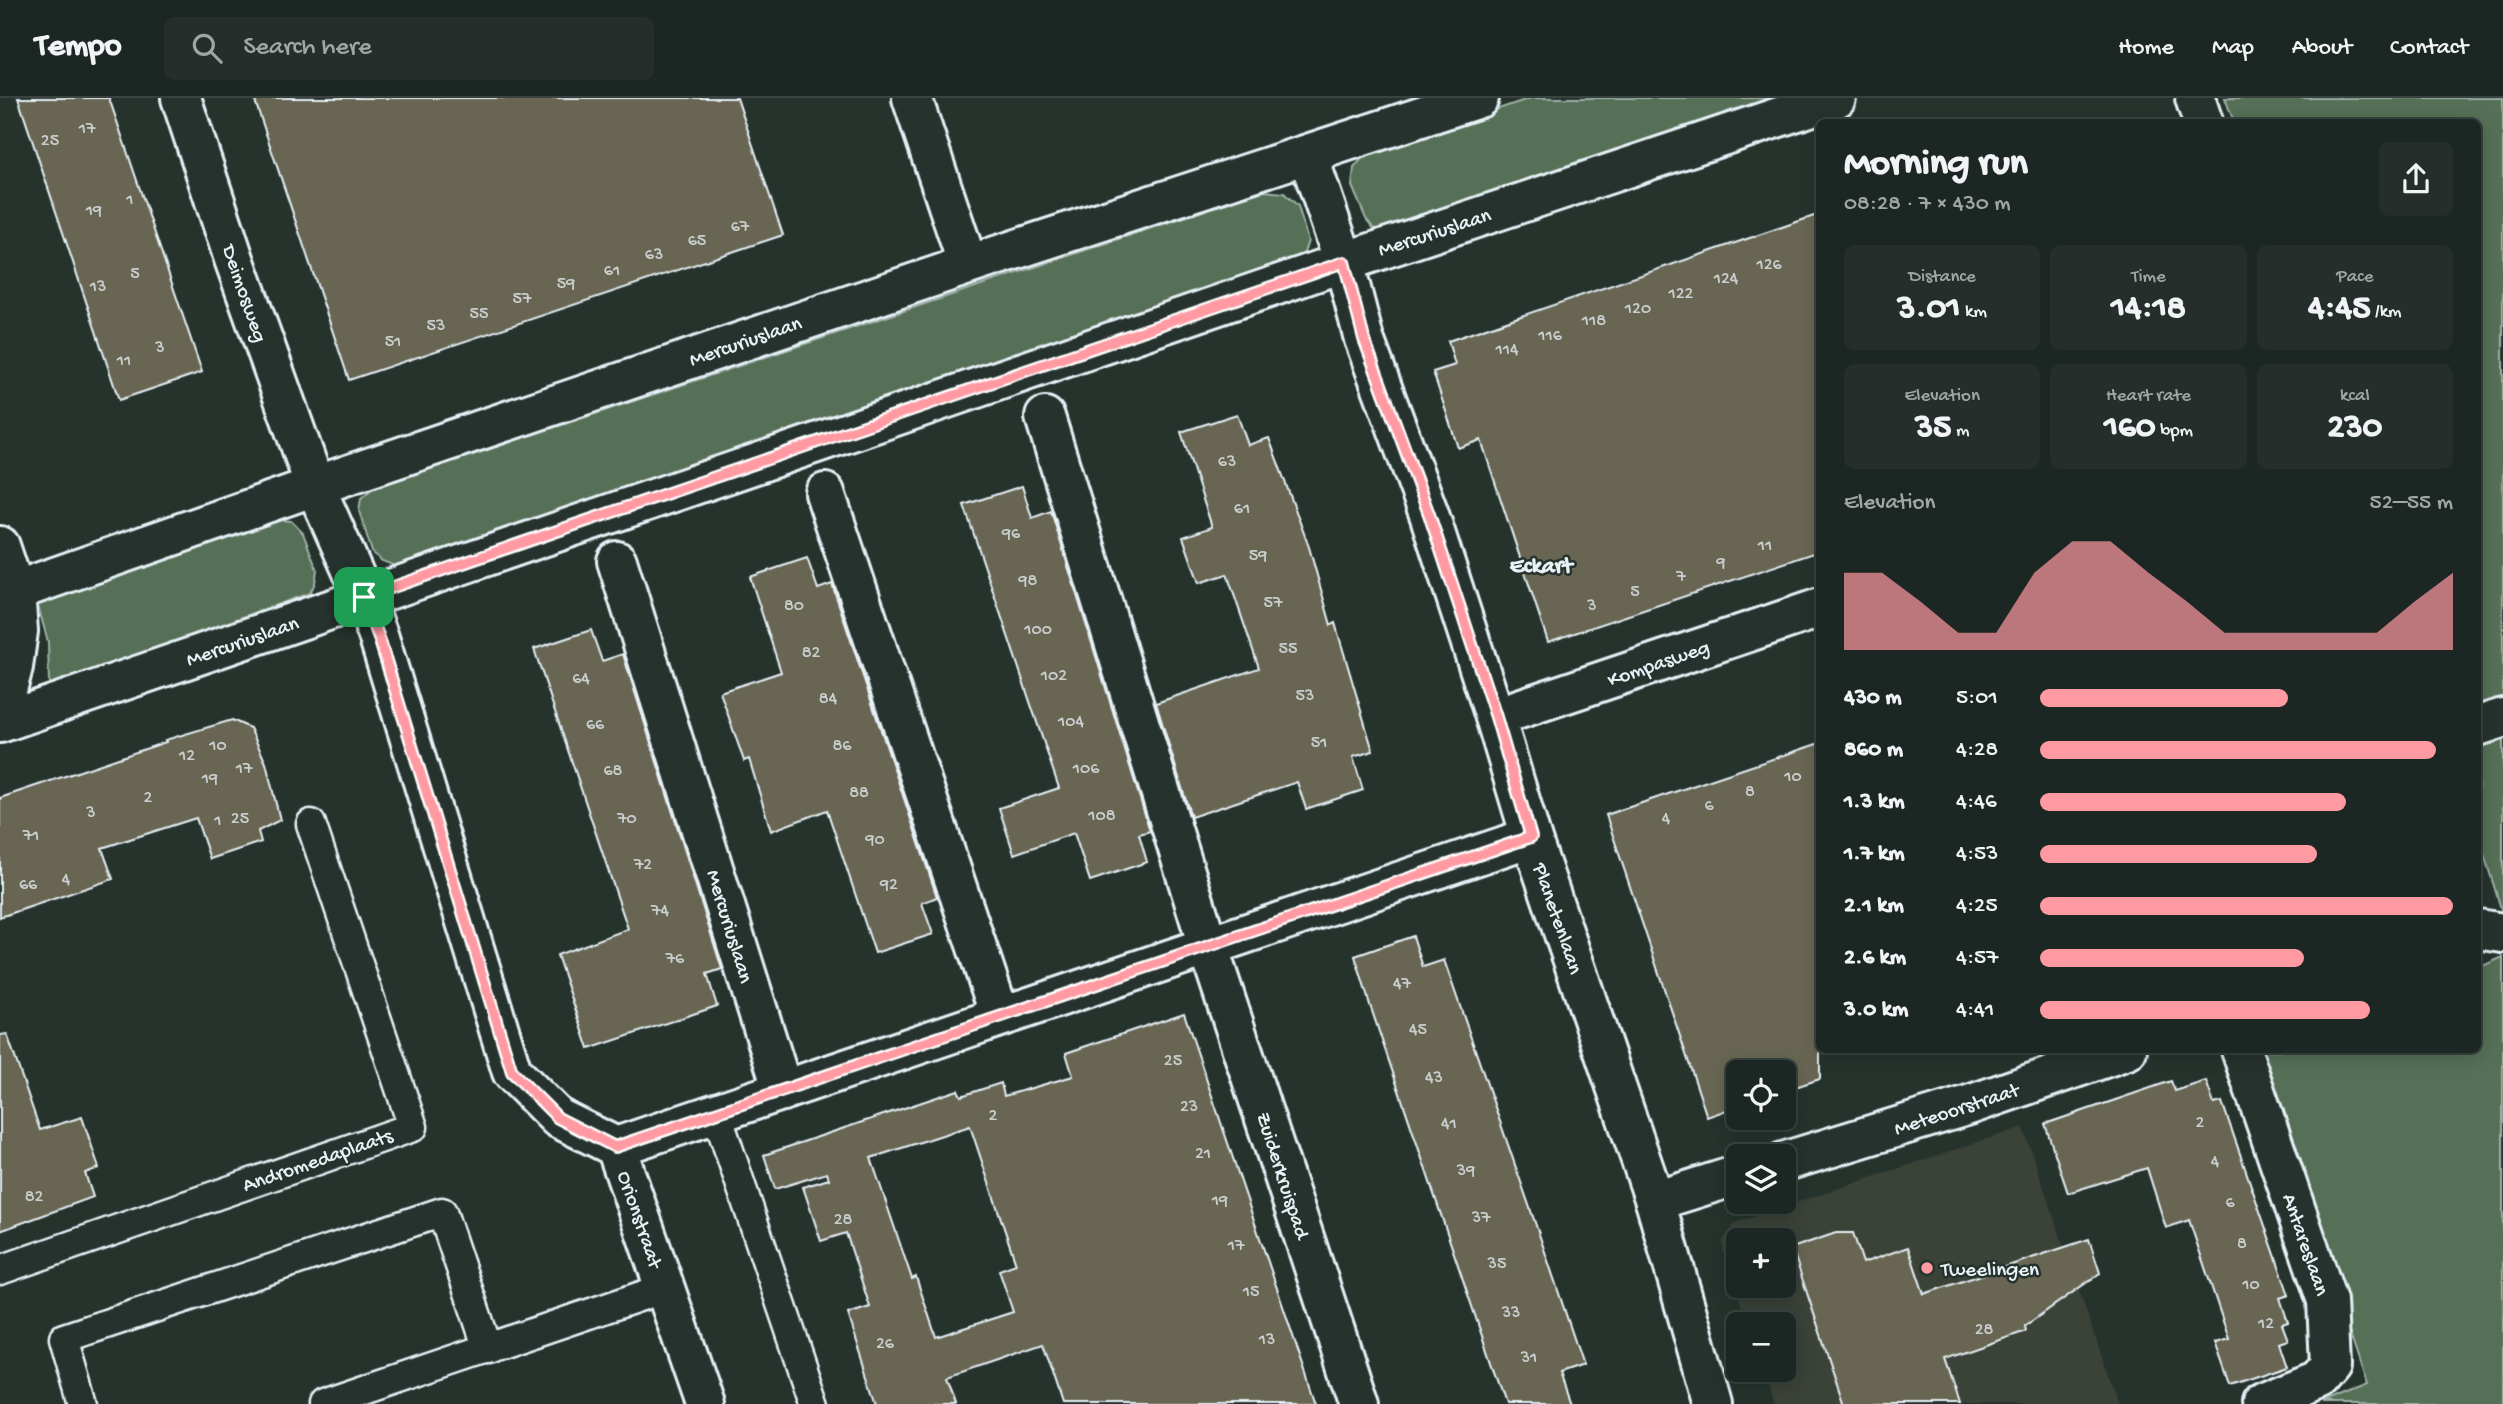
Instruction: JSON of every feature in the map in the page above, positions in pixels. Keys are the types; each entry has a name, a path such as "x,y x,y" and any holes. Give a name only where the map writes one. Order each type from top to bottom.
{"street":[{"name":"Deimosweg","path":"181,98 234,259 315,486"},
{"path":"912,98 968,265"},
{"name":"Mercuriuslaan","path":"15,591 315,486 968,265 1479,98"},
{"name":"Mercuriuslaan","path":"0,723 1344,262 1836,98"},
{"path":"2195,98 2202,119"},
{"name":"Planetenlaan","path":"1308,155 1344,262 1364,339 1429,514 1496,717 1531,837 1655,1201 1713,1404"},
{"path":"1045,417 1208,946"},
{"name":"Orionstraat","path":"315,486 379,638 512,1072 558,1118 615,1147 705,1404"},
{"path":"825,493 1000,1016"},
{"path":"0,546 15,591 18,631 13,667 0,717"},
{"name":"Mercuriuslaan","path":"617,561 783,1091"},
{"name":"Kompasweg","path":"1496,717 1816,609"},
{"path":"2481,725 2503,718"},
{"path":"615,1147 1531,837"},
{"path":"2481,929 2503,933"},
{"name":"Zuiderkruispad","path":"1208,946 1359,1404"},
{"name":"Meteoorstraat","path":"1796,1158 1969,1105 2118,1053"},
{"name":"Antareslaan","path":"2242,1053 2327,1301 2330,1366 2317,1381 2261,1404"},
{"path":"1655,1201 1726,1179"}],"lane":[{"name":"Andromedaplaats","path":"0,1270 413,1127 311,824"},
{"path":"716,1112 815,1404"},
{"path":"83,1404 64,1338 442,1212 488,1349"},
{"path":"323,1404 665,1287"}],"shaded area":[{"name":"Tweelingen","path":"2023,1127 2118,1404 1774,1404 1767,1382 1796,1382 1796,1312 1744,1312 1739,1298 1796,1298 1796,1228 1732,1228 1735,1223 1762,1214 1796,1214 1796,1203"},
{"name":"Tweelingen","path":"1726,1236 1726,1259 1723,1250"}],"green space":[{"path":"1531,98 1792,98 1389,234 1375,230 1366,219 1352,186 1354,168 1363,157"},
{"path":"2225,98 2503,98 2503,915 2481,845 2481,119 2233,119"},
{"path":"1263,191 1284,193 1298,206 1308,241 1301,261 727,458 395,566 382,561 372,552 359,511 361,498 373,488"},
{"path":"279,520 291,521 303,533 317,570 310,593 49,685 48,642 36,598"},
{"path":"2503,957 2503,1404 2321,1404 2367,1385 2256,1053 2481,1053 2481,967"}],"building":[{"path":"18,98 109,98 202,372 119,400"},
{"path":"254,98 737,98 783,235 349,380"},
{"path":"1816,215 1816,552 1548,642 1481,440 1458,448 1433,372 1455,365 1448,341"},
{"path":"1237,414 1248,445 1269,438 1309,547 1331,625 1335,623 1373,751 1353,757 1363,790 1306,809 1297,782 1191,817 1156,703 1259,668 1227,574 1199,583 1183,537 1212,527 1181,432"},
{"path":"1022,486 1032,518 1051,511 1150,831 1139,834 1147,862 1090,881 1074,833 1014,854 999,808 1059,788 964,505"},
{"path":"807,558 818,589 832,584 937,897 922,903 933,934 875,953 827,810 771,831 749,759 744,761 720,692 781,672 750,577"},
{"path":"591,630 602,661 623,654 722,969 707,974 717,1006 589,1049 557,955 628,929 534,649"},
{"path":"232,720 250,728 266,763 280,820 258,831 261,842 210,859 196,818 102,848 113,879 0,917 0,798 166,742 165,740"},
{"path":"1816,744 1816,1053 1820,1053 1820,1079 1796,1087 1796,1060 1726,1060 1726,1110 1707,1117 1606,815"},
{"path":"1413,936 1423,967 1444,960 1583,1365 1559,1373 1570,1404 1505,1404 1370,1005 1355,956"},
{"path":"1184,1013 1316,1404 1063,1404 1043,1344 947,1377 956,1404 877,1404 848,1314 870,1307 846,1233 821,1241 803,1187 829,1179 827,1173 775,1189 764,1155 958,1090 961,1096 1001,1083 1004,1096 1073,1076 1066,1053","holes":["970,1126 1016,1264 999,1270 1013,1312 936,1337 916,1277 912,1279 871,1158"]},
{"path":"7,1034 40,1130 82,1117 99,1168 85,1173 93,1197 0,1231 0,1035"},
{"path":"2171,1081 2175,1091 2206,1081 2214,1104 2222,1102 2289,1295 2280,1298 2288,1322 2282,1324 2288,1340 2279,1343 2287,1367 2230,1386 2215,1343 2229,1339 2189,1220 2166,1228 2147,1168 2068,1193 2045,1124"},
{"path":"1836,1233 1853,1233 1863,1263 1908,1247 1924,1294 2089,1239 2100,1273 2025,1326 2026,1331 1945,1359 1960,1404 1844,1404 1796,1260 1796,1247"}],"place":[{"name":"Tweelingen","path":"1927,1268"}],"district":[{"name":"Eckart","path":"1541,564"}],"route":[{"path":"1344,262 1364,339 1429,514 1496,717 1531,837 615,1147 558,1118 512,1072 379,638 364,597 1344,262"}]}
